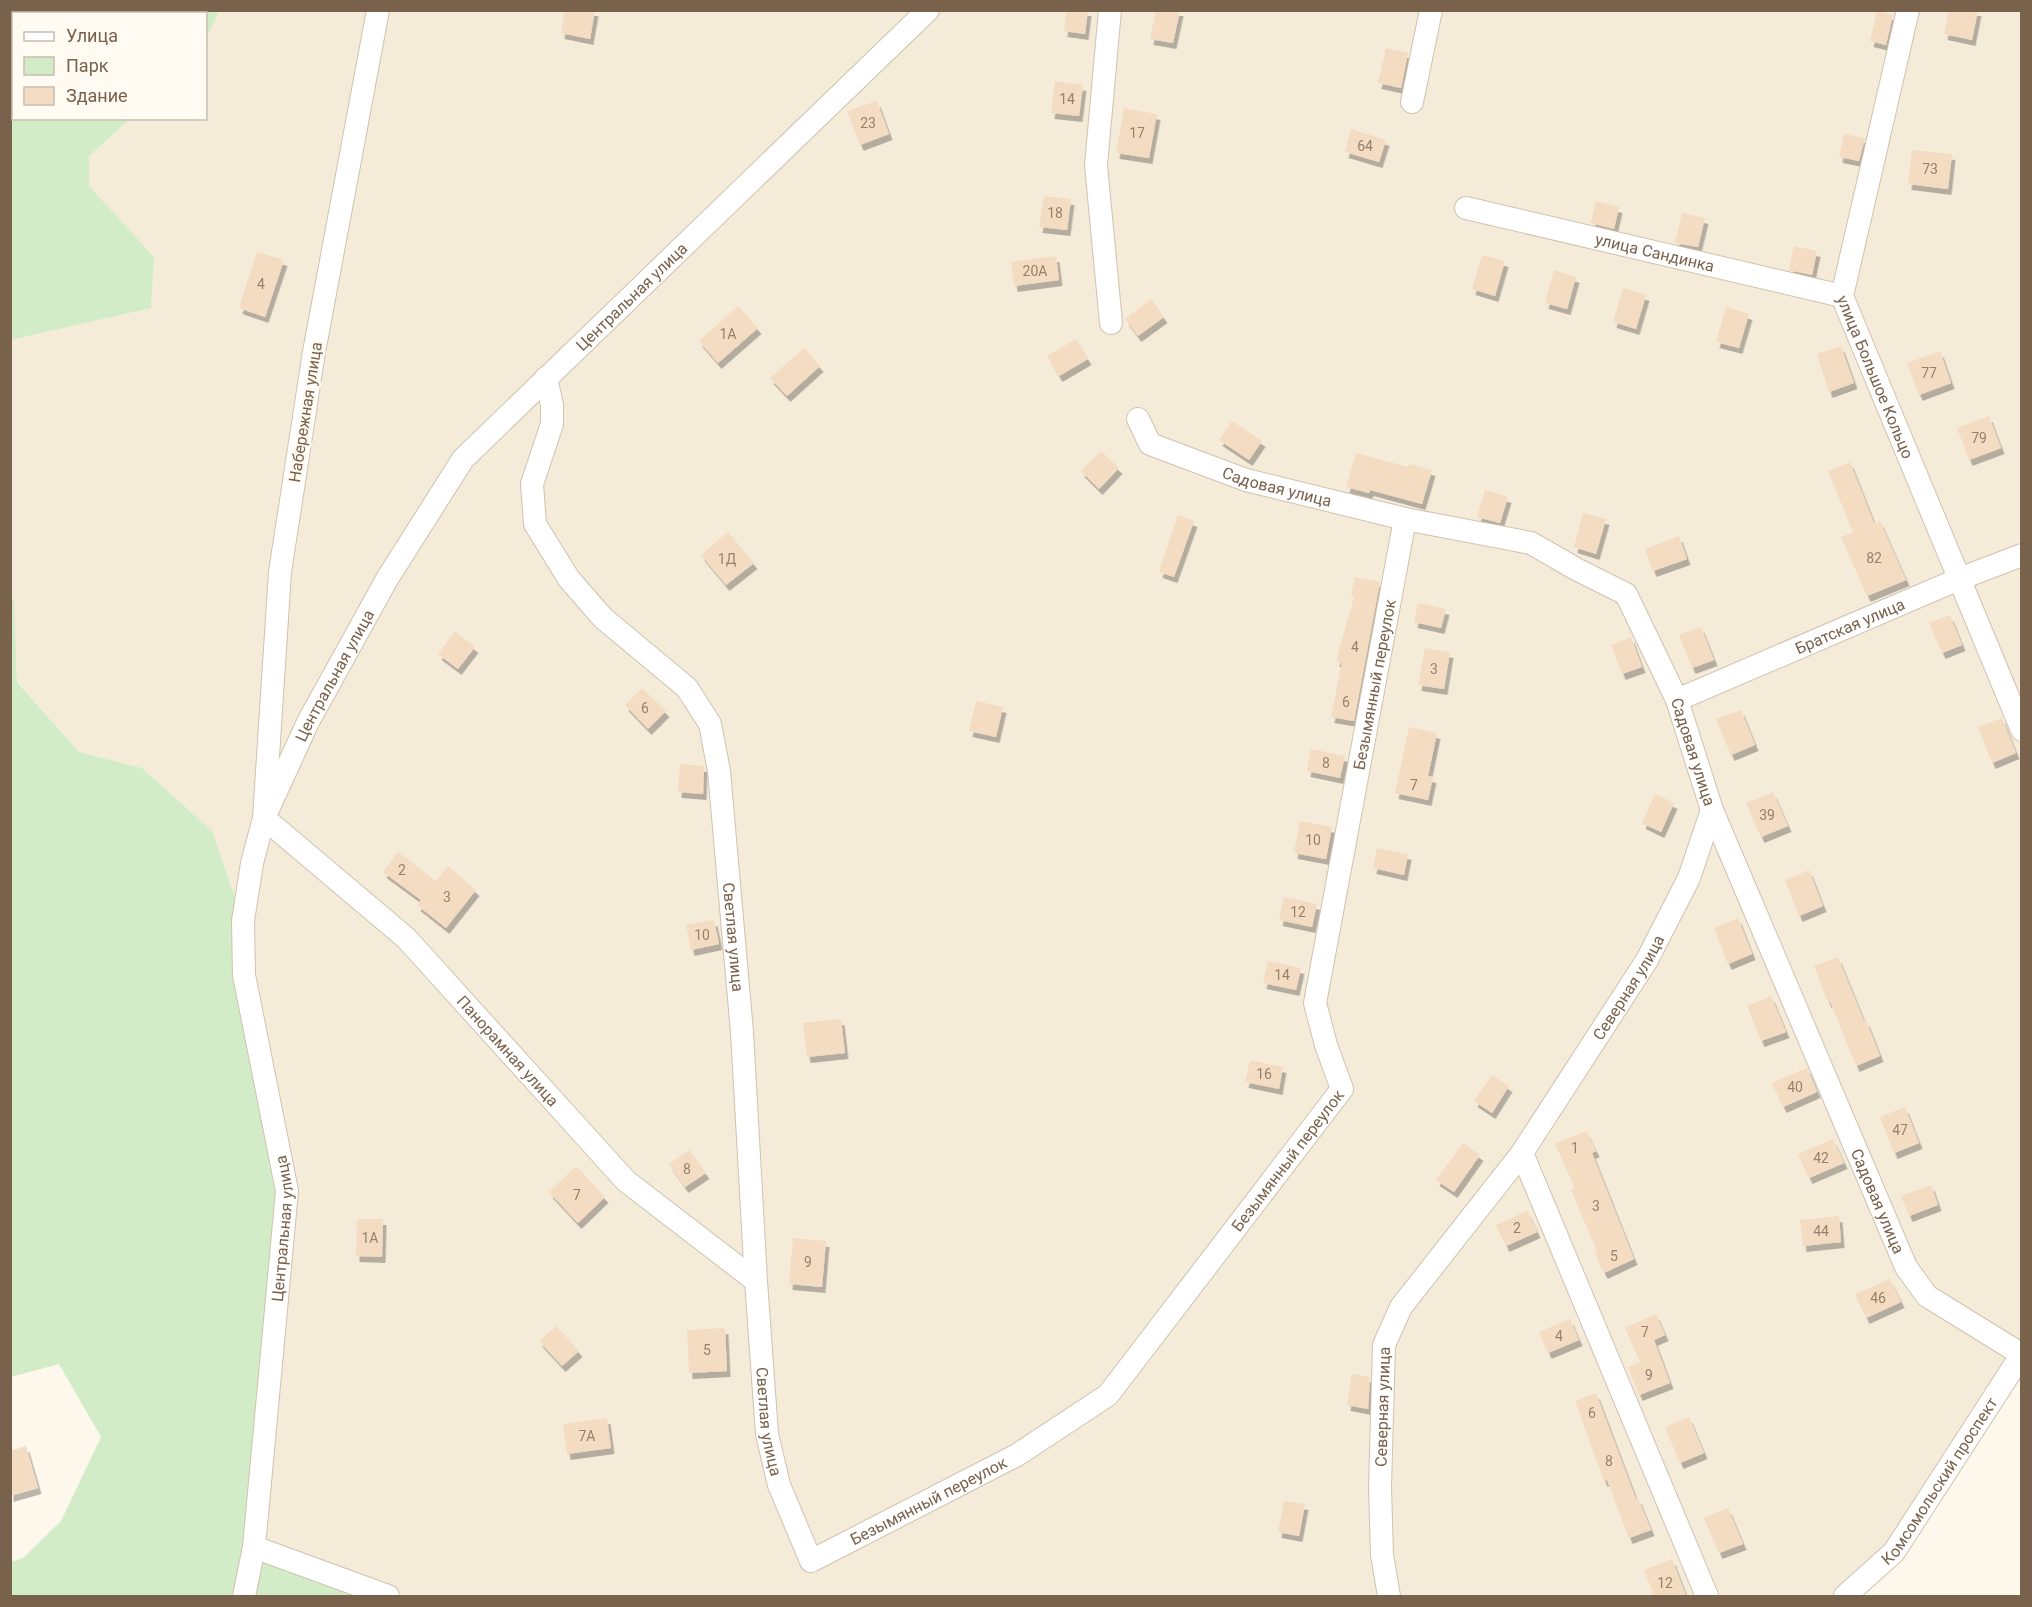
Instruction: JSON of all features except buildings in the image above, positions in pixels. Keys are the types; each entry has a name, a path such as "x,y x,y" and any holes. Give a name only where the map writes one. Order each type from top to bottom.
{"street":[{"name":"Набережная улица","path":"264,818 280,572 314,352 378,10"},
{"name":"Центральная улица","path":"244,1596 254,1547 287,1191 244,975 243,921 252,863 264,818 308,722 387,579 463,459 928,10"},
{"path":"1110,10 1096,165 1111,323"},
{"path":"1412,102 1431,10"},
{"name":"улица Большое Кольцо","path":"1908,10 1842,296 2022,730"},
{"name":"улица Сандинка","path":"1466,208 1842,296"},
{"name":"Светлая улица","path":"546,378 552,405 552,424 532,484 535,524 569,579 603,618 687,687 710,724 719,771 742,1032 767,1434 779,1485 811,1561"},
{"name":"Садовая улица","path":"1138,419 1150,444 1246,480 1405,519 1531,543 1626,594 1677,700 1712,810 1906,1267 1927,1296 2021,1354"},
{"name":"Безымянный переулок","path":"811,1561 1017,1455 1108,1395 1342,1089 1326,1045 1315,1003 1405,519"},
{"name":"Братская улица","path":"1677,700 1959,579 2022,555"},
{"name":"Северная улица","path":"1389,1596 1382,1555 1380,1487 1384,1345 1401,1307 1522,1153 1647,960 1689,878 1712,810"},
{"name":"Панорамная улица","path":"264,818 406,938 626,1181 756,1281"},
{"path":"1522,1153 1707,1596"},
{"name":"Комсомольский проспект","path":"1845,1596 1894,1552 2021,1354"},
{"path":"254,1547 388,1596"}],"shaded area":[{"path":"219,11 2021,11 2021,1354 1894,1552 1845,1596 388,1596 254,1547 212,831 142,768 79,752 17,681 14,600 11,596 11,340 151,308 154,257 89,187 89,156 129,120 207,120 207,37"}],"green space":[{"path":"10,11 219,11 207,37 207,12 12,12 12,120 129,120 89,156 89,186 154,257 151,308 11,340"},
{"path":"10,596 14,600 17,682 79,752 142,768 212,831 243,921 287,1191 254,1547 371,1596 11,1596 11,1562 23,1558 61,1521 101,1437 59,1364 11,1377"}]}
